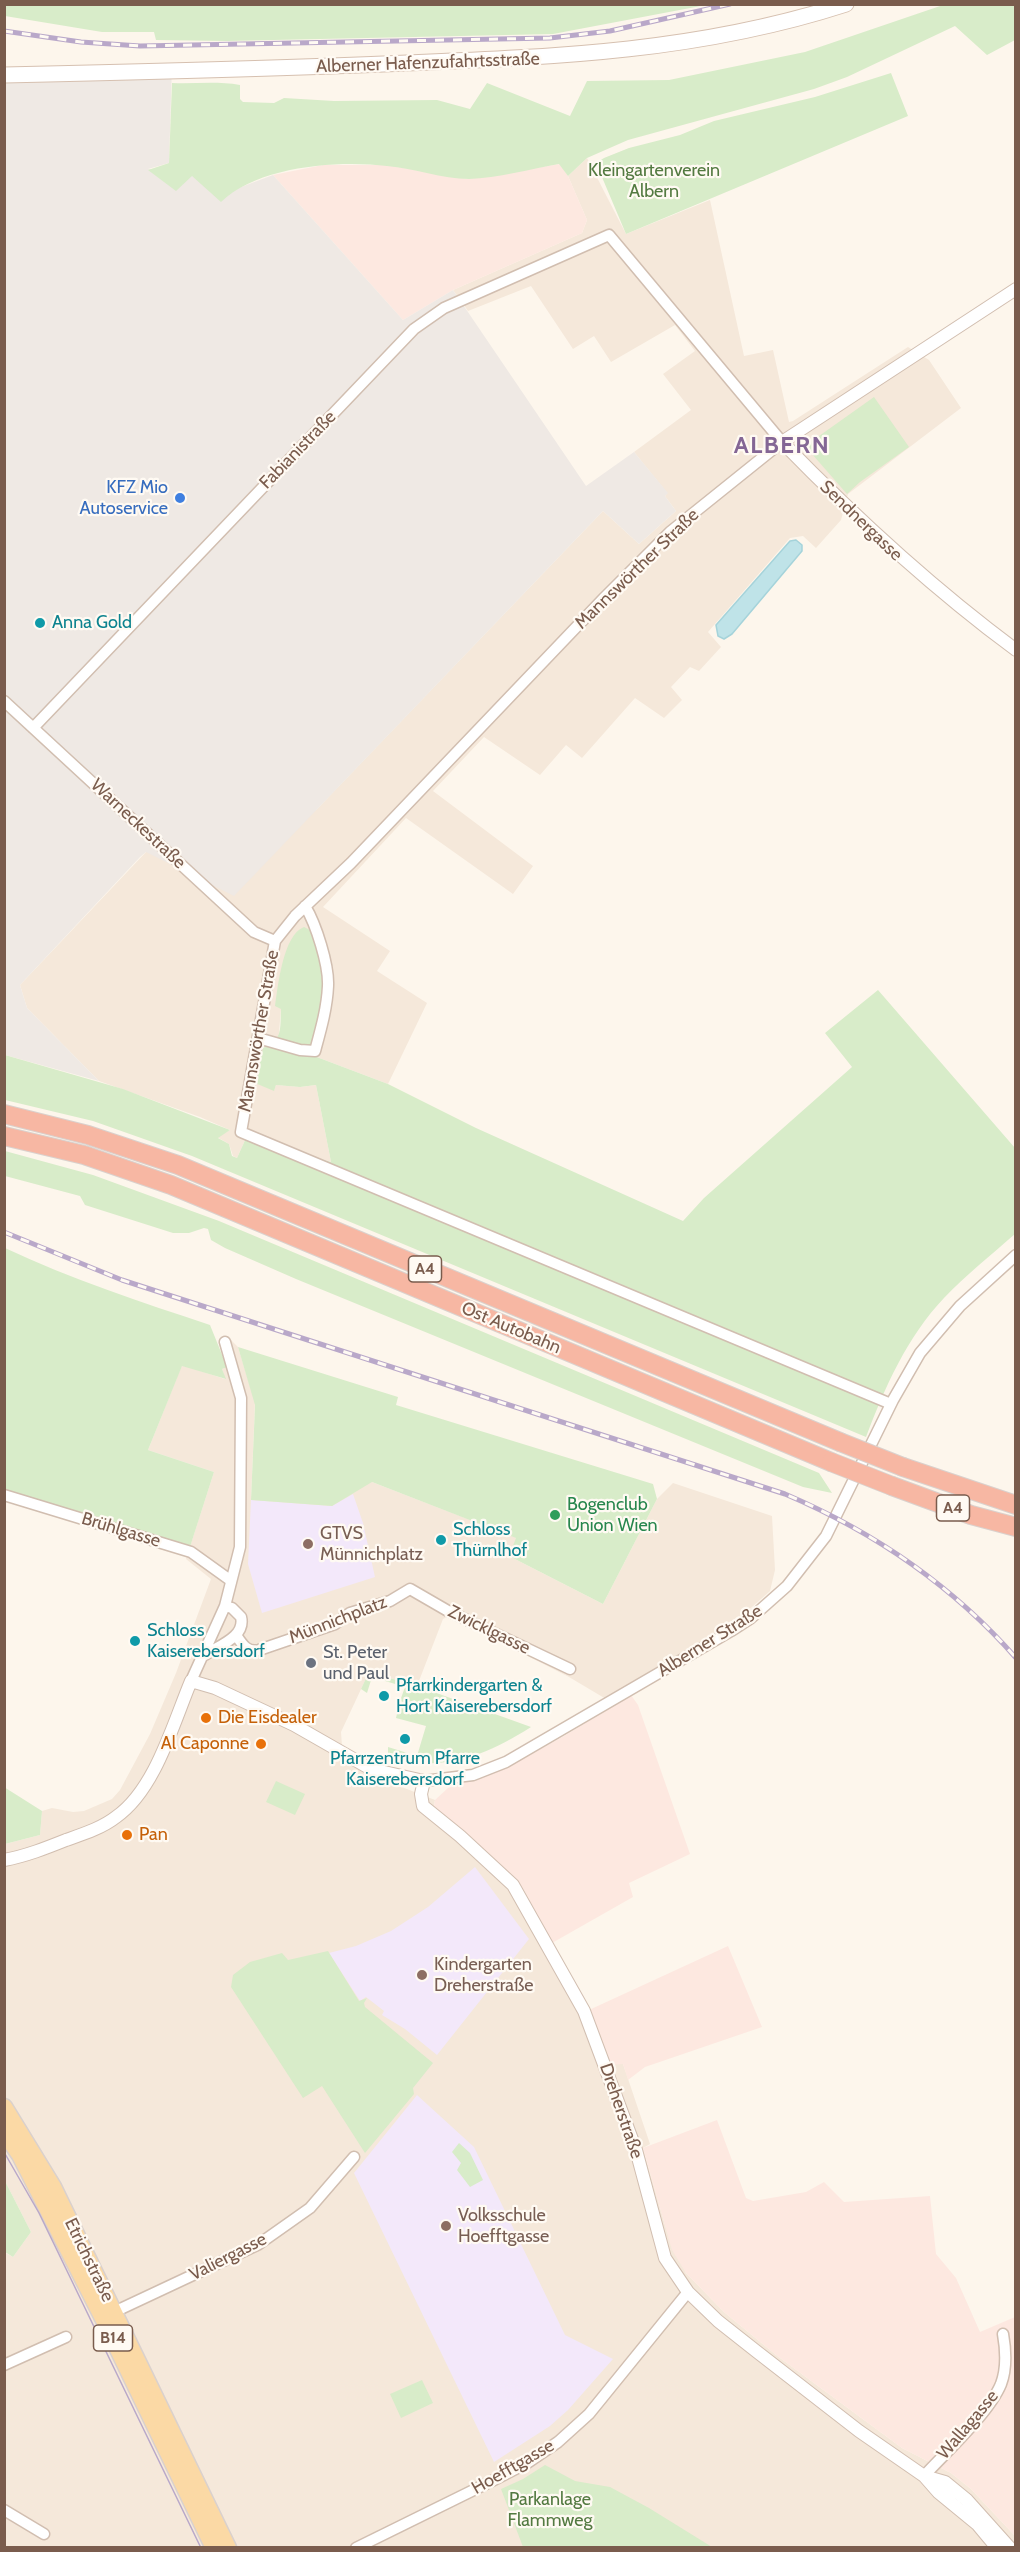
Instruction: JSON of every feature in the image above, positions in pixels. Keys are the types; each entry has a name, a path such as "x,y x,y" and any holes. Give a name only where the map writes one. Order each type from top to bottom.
{"highway":[{"name":"Ost Autobahn","path":"4,1114 88,1135 178,1165 840,1442 903,1467 1016,1505"},
{"name":"Ost Autobahn","path":"4,1136 84,1155 171,1185 831,1462 971,1515 1016,1527"}],"main road":[{"name":"Alberner Hafenzufahrtsstraße","path":"4,75 286,69 563,57 679,44 789,21 846,4"},
{"name":"Etrichstraße","path":"4,2108 53,2187 228,2547"},
{"name":"Etrichstraße","path":"4,2132 20,2155 99,2311 214,2547"}],"street":[{"name":"Sendnergasse","path":"609,235 782,442 837,499 906,564 1016,650"},
{"name":"Fabianistraße","path":"33,728 414,329 444,308 609,235"},
{"name":"Mannswörther Straße","path":"891,1404 242,1132 275,941 305,906 351,863 670,532 782,442 1016,289"},
{"name":"Warneckestraße","path":"4,701 254,932 275,941"},
{"path":"258,1038 300,1050 315,1050 326,1011 329,984 315,922 305,906"},
{"name":"Alberner Straße","path":"424,1781 473,1775 506,1762 751,1618 788,1586 826,1536 914,1362 934,1334 960,1306 1016,1255"},
{"path":"4,1860 35,1853 86,1832 110,1821 125,1810 139,1793 155,1766 197,1664 204,1655 225,1606 240,1547 243,1426 241,1398 225,1342"},
{"name":"Brühlgasse","path":"4,1495 191,1552 230,1580"},
{"name":"Münnichplatz","path":"236,1635 245,1647 254,1652 335,1624 350,1613 390,1601 410,1589"},
{"name":"Zwicklgasse","path":"410,1589 448,1611 570,1669"},
{"path":"204,1655 236,1635 243,1623 241,1617 232,1608 225,1606"},
{"path":"190,1681 215,1688 277,1717 371,1769 424,1781"},
{"name":"Dreherstraße","path":"424,1781 421,1794 423,1806 460,1836 513,1885 588,2019 636,2151 665,2258 688,2292 726,2327 859,2432 924,2476 938,2492 977,2524 997,2547"},
{"name":"Valiergasse","path":"114,2312 259,2244 310,2208 354,2157"},
{"name":"Hoefftgasse","path":"356,2547 519,2467 558,2442 589,2414 688,2292"},
{"name":"Wallagasse","path":"924,2476 985,2409 1000,2385 1006,2353 1003,2334"},
{"path":"4,2365 66,2337"},
{"name":"Dreherstraße","path":"924,2476 945,2482 967,2500 1010,2547"},
{"path":"4,2510 44,2534"}],"shaded area":[{"path":"172,65 169,163 148,169 192,176 233,190 273,175 403,320 453,290 586,486 634,452 668,493 665,496 676,511 639,544 603,511 234,896 146,852 140,857 20,985 27,1008 99,1081 5,1055 4,70"},
{"path":"587,158 626,234 710,200 744,356 773,350 789,422 908,347 929,360 961,408 848,494 841,520 816,548 803,536 790,538 708,632 721,647 699,671 690,667 671,687 682,700 664,718 635,698 582,758 566,745 540,775 484,737 433,791 533,866 513,894 406,818 323,907 390,951 377,971 427,1003 388,1084 314,1056 312,1042 318,1016 321,1016 281,1009 274,1090 276,1085 300,1087 316,1085 331,1162 246,1138 237,1158 233,1156 229,1144 217,1137 230,1130 99,1081 27,1008 20,985 146,852 316,810 603,511 639,544 676,511 665,496 667,493 634,452 691,410 663,374 695,351 675,325 611,362 594,336 573,349 531,286 468,311 453,290 582,233 587,220 568,176"},
{"path":"560,164 568,176 587,220 582,233 453,290 403,320 273,175 323,165 386,165 468,179"},
{"path":"231,1340 238,1347 255,1402 251,1500 372,1482 517,1538 509,1556 603,1604 657,1499 673,1483 772,1516 775,1570 770,1591 734,1623 606,1699 569,1677 449,1616 443,1619 417,1686 369,1672 341,1732 343,1760 366,1773 435,1800 434,1806 479,1845 524,1890 589,2010 601,2038 623,2064 650,2144 643,2148 665,2225 686,2273 724,2312 776,2355 902,2448 951,2473 971,2489 1015,2536 1015,2547 5,2547 4,2252 13,2257 31,2232 5,2181 5,1844 40,1835 42,1811 52,1808 73,1812 84,1811 112,1799 120,1790 150,1734 176,1673 211,1579 186,1559 214,1472 148,1450 182,1365 225,1379 222,1369 226,1367 219,1344"},
{"name":"GTVS Münnichplatz","path":"353,1494 363,1523 375,1577 262,1613 248,1564 251,1500 332,1506"},
{"path":"631,1695 638,1705 690,1854 629,1883 633,1897 552,1943 524,1890 479,1845 437,1813 434,1806 435,1800 448,1788 508,1767"},
{"name":"Kindergarten Dreherstraße","path":"475,1867 529,1939 437,2055 405,2029 382,2015 384,2011 366,1997 360,2001 329,1953 356,1946 391,1931 428,1907"},
{"path":"728,1946 762,2027 645,2067 628,2080 623,2064 611,2065 589,2010"},
{"name":"Volksschule Hoefftgasse","path":"417,2095 474,2147 565,2335 613,2359 568,2410 550,2426 494,2462 354,2173"},
{"path":"717,2120 746,2198 753,2201 806,2192 824,2182 844,2202 930,2196 936,2254 956,2278 980,2332 1015,2317 1015,2536 971,2489 951,2473 902,2448 776,2355 724,2312 686,2273 672,2250 643,2148"}],"green space":[{"path":"946,4 1015,5 1015,40 987,55 955,26 847,77 814,89 628,140 587,158 568,176 559,164 469,179 367,164 323,165 277,173 256,180 221,202 192,176 176,191 148,170 169,163 172,83 240,85 240,99 243,102 274,103 284,98 334,101 437,100 470,109 487,83 570,116 587,81 669,80 805,52"},
{"path":"4,5 706,5 553,34 227,41 156,40 154,32 102,32 5,16"},
{"name":"Kleingartenverein Albern","path":"891,73 908,116 626,234 596,163 604,158 629,148 680,135 714,121 815,97"},
{"path":"874,397 909,447 847,494 805,446"},
{"path":"304,927 310,930 314,941 320,962 322,982 321,1016 318,1016 312,1042 314,1056 388,1084 476,1128 683,1221 704,1198 852,1067 825,1033 878,990 1015,1148 1015,1234 952,1290 919,1329 889,1381 866,1437 192,1156 93,1121 5,1100 5,1055 123,1089 230,1130 218,1138 229,1144 232,1156 237,1158 246,1138 331,1162 316,1085 300,1087 276,1085 274,1091 255,1083 263,1048 274,1041 279,1033 281,1009 275,1006 286,950 297,932"},
{"path":"5,1151 93,1175 219,1221 819,1473 832,1493 803,1487 296,1279 225,1248 211,1240 208,1229 204,1228 189,1233 173,1233 85,1205 80,1196 5,1176"},
{"path":"5,1248 81,1280 210,1325 227,1367 222,1369 226,1379 182,1366 148,1450 214,1472 190,1547 5,1491"},
{"name":"Bogenclub Union Wien","path":"238,1347 398,1397 396,1405 653,1484 657,1499 603,1604 509,1556 516,1538 372,1482 332,1506 251,1500 255,1405"},
{"path":"369,1672 417,1686 531,1727 497,1746 463,1759 427,1763 388,1759 388,1747 417,1756 426,1726 396,1718 399,1705 406,1708 410,1715 420,1710 415,1700 407,1703 400,1701 405,1687 372,1677 367,1693 361,1689"},
{"path":"276,1781 305,1794 295,1815 266,1802"},
{"path":"4,1787 42,1811 40,1835 5,1844"},
{"path":"328,1951 359,2001 367,1998 364,2003 365,2007 433,2063 413,2088 414,2094 365,2153 322,2086 303,2098 231,1987 233,1975 250,1962 282,1953 288,1960"},
{"path":"459,2143 470,2153 483,2180 470,2187 457,2170 461,2163 452,2152"},
{"path":"5,2181 31,2232 13,2257 5,2252"},
{"path":"422,2380 433,2403 401,2418 390,2394"},
{"name":"Parkanlage Flammweg","path":"545,2465 575,2481 610,2487 712,2547 523,2547 501,2489"}],"water":[{"path":"796,540 802,545 802,551 732,634 724,639 718,636 716,625 790,541"}],"tram line":[{"path":"4,2152 39,2213 201,2548"}],"railway":[{"path":"4,31 81,42 140,46 550,38 610,31 730,4"},
{"path":"4,1232 122,1280 785,1494 850,1525 910,1563 965,1607 1016,1658"}],"place":[{"name":"KFZ Mio Autoservice","path":"180,498"},
{"name":"Anna Gold","path":"40,623"},
{"name":"Bogenclub Union Wien","path":"555,1515"},
{"name":"Schloss Thürnlhof","path":"441,1540"},
{"name":"GTVS Münnichplatz","path":"308,1544"},
{"name":"Schloss Kaiserebersdorf","path":"135,1641"},
{"name":"St. Peter und Paul","path":"311,1663"},
{"name":"Pfarrkindergarten & Hort Kaiserebersdorf","path":"384,1696"},
{"name":"Die Eisdealer","path":"206,1718"},
{"name":"Pfarrzentrum Pfarre Kaiserebersdorf","path":"405,1739"},
{"name":"Al Caponne","path":"261,1744"},
{"name":"Pan","path":"127,1835"},
{"name":"Kindergarten Dreherstraße","path":"422,1975"},
{"name":"Volksschule Hoefftgasse","path":"446,2226"}],"district":[{"name":"ALBERN","path":"782,446"}]}
